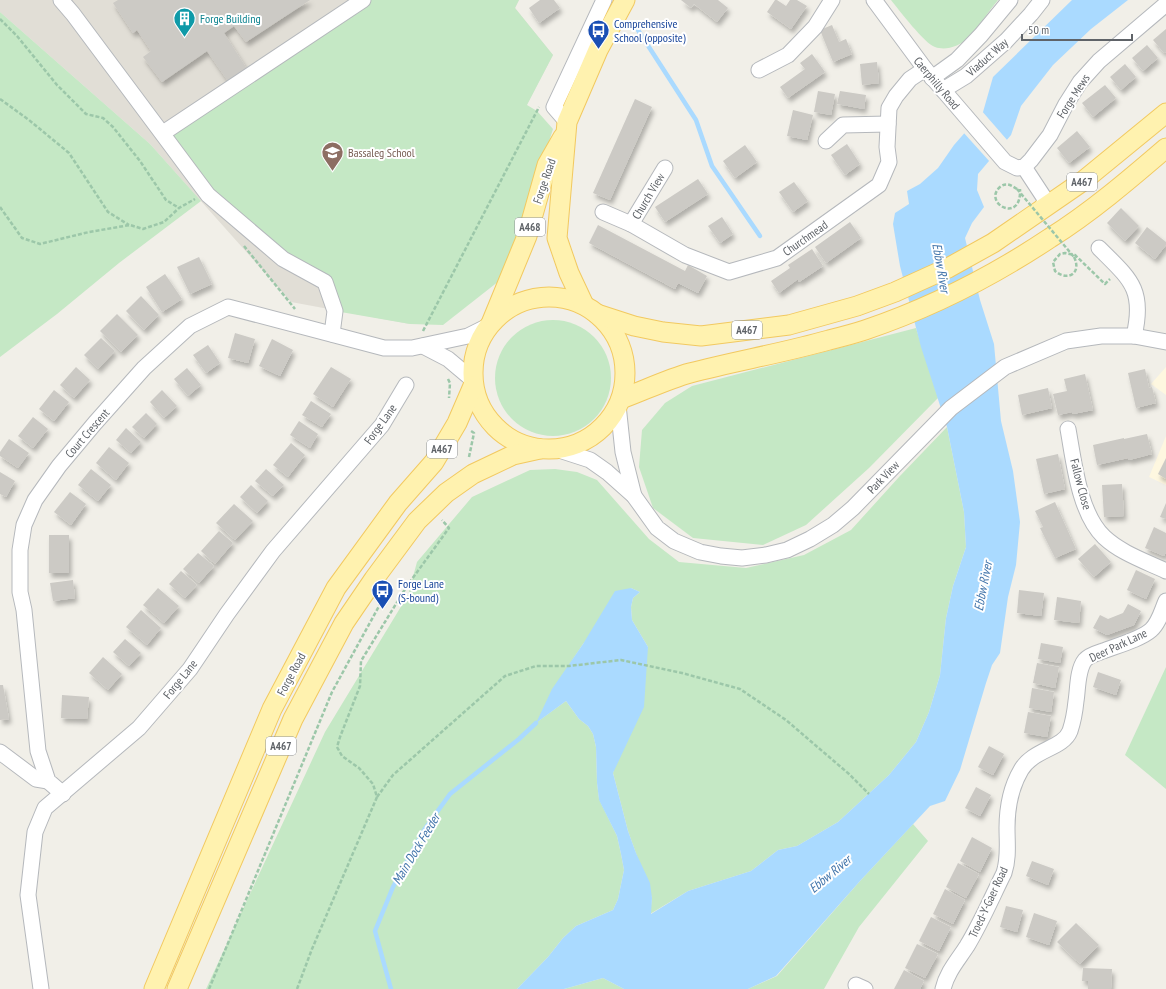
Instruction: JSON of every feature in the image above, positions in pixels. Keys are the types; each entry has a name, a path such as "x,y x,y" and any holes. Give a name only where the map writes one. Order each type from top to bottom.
{"main road":[{"name":"Forge Road","path":"154,989 266,724 279,696 336,588 398,503 434,462 457,423 473,383 475,352 481,338 490,324 527,236 548,165 621,1"},
{"name":"A467","path":"591,309 634,326 663,332 700,336 789,325 857,306 895,292 948,268 993,243 1041,201 1070,190 1083,181 1166,114"},
{"name":"Forge Road","path":"177,989 293,719 344,623 374,578 417,521 446,493 473,474 513,455 570,447 583,442 594,435 608,422 620,402 625,384 623,353 613,332 608,325 591,309 569,273 557,238 566,127"},
{"name":"A467","path":"620,402 688,374 801,348 864,331 961,290 1051,238 1143,168 1166,148"},
{"path":"490,324 505,310 519,302 535,298 552,296 568,299 591,309"},
{"path":"473,383 477,399 483,412 501,433 526,446 548,449"}],"street":[{"path":"61,0 163,133 208,195 283,259 325,282 335,311 332,334"},
{"path":"163,133 363,0"},
{"path":"566,127 554,107 604,0"},
{"path":"759,70 788,55 815,27 832,0"},
{"name":"Caerphilly Road","path":"874,0 929,73 1005,162 1017,168 1024,167"},
{"name":"Churchmead","path":"603,212 631,224 685,255 729,272 777,258 879,185 889,162 887,147 889,108 896,96 910,79 929,73 957,60 981,35 1010,0"},
{"name":"Viaduct Way","path":"947,95 1006,41 1042,0"},
{"name":"Forge Mews","path":"1024,167 1050,135 1066,104 1080,82 1099,61 1166,4"},
{"path":"826,141 844,125 888,124"},
{"path":"1024,167 1041,201"},
{"name":"Church View","path":"631,224 665,168"},
{"path":"1099,248 1125,274 1134,288 1137,302 1137,322 1134,336"},
{"name":"Court Crescent","path":"48,781 38,751 24,610 20,592 20,550 24,525 34,500 59,466 144,368 190,326 228,307 384,348 418,347 468,336 490,324"},
{"name":"Park View","path":"548,449 590,460 607,472 634,496 657,528 674,541 700,552 721,556 742,558 766,555 787,550 810,539 833,525 853,508 951,408 1005,367 1066,341 1101,336 1134,336 1166,342"},
{"name":"Court Crescent","path":"418,347 448,359 473,383"},
{"name":"Forge Lane","path":"41,989 28,895 35,832 45,808 139,728 190,669 227,614 273,551 382,425 406,385"},
{"name":"Park View","path":"620,402 623,452 634,496"},
{"name":"Fallow Close","path":"1068,429 1080,490 1085,508 1094,524 1104,537 1117,547 1129,554 1166,570"},
{"name":"Deer Park Lane","path":"1066,739 1071,730 1080,670 1085,660 1094,654 1152,630 1166,601"},
{"name":"Troed-Y-Gaer Road","path":"942,989 950,971 967,946 983,917 1007,866 1007,815 1012,790 1017,778 1026,762 1031,758 1066,739"},
{"path":"0,752 36,779 48,781 63,794"}],"path":[{"path":"0,19 17,36 57,85 86,114 103,118 113,127 140,161 166,200 179,208"},
{"path":"0,99 29,120 69,153 108,212 130,225 143,229 164,222 179,208 196,199"},
{"path":"418,347 423,332 541,104"},
{"path":"1019,185 1020,189 1020,196 1020,199 1014,208 1006,209 1000,206 996,199 996,194 1002,186 1006,184 1017,189 1022,195 1070,251 1074,257 1076,260 1074,274 1064,276 1055,271 1053,262 1060,254 1065,253 1069,254 1075,255 1105,284 1112,277"},
{"path":"0,207 22,238 40,244 89,232 130,225"},
{"path":"242,244 310,328"},
{"path":"377,797 373,784 359,768 342,756 337,747 338,742 360,686 361,661 408,586 449,528 438,515"},
{"path":"208,989 332,692 384,596"},
{"path":"297,989 312,949 377,797 393,775 505,676 536,666 569,666 621,660 682,673 740,689 786,720 849,774 869,794"}],"shaded area":[{"name":"Bassaleg School","path":"0,0 519,0 515,8 553,55 410,324 291,302 150,144 0,12"},
{"path":"1166,367 1166,395 1151,384"},
{"path":"1166,436 1166,485 1149,477"}],"green space":[{"name":"Bassaleg School","path":"363,0 519,0 515,8 553,55 527,105 537,111 553,129 526,214 499,281 443,325 410,324 335,311 325,282 208,195 163,133"},
{"path":"891,0 998,0 967,39 956,46 939,48 931,45 925,40"},
{"path":"0,12 150,144 201,201 119,263 57,314 0,357"},
{"path":"553,320 575,324 594,337 607,356 611,378 607,400 594,419 575,432 553,436 531,432 512,419 499,400 495,378 499,356 512,337 531,324"},
{"path":"916,328 938,398 869,468 806,525 763,545 693,538 653,508 639,467 642,430 665,403 692,386"},
{"path":"947,427 964,512 966,547 953,586 946,618 940,675 929,712 916,742 889,775 838,822 797,846 778,850 751,871 688,891 650,914 652,898 628,831 613,773 648,647 632,620 631,607 633,598 640,592 631,588 583,644 537,722 566,701 579,719 588,726 593,734 596,747 599,799 617,836 624,870 618,899 613,910 576,926 563,938 548,957 517,989 206,989 325,732 408,595 417,562 472,497 530,470 555,469 577,472 597,480 649,539 679,562 746,568 804,555 851,530"},
{"path":"1166,667 1166,789 1125,755"},
{"path":"913,824 928,841 859,927 824,989 748,989 777,976 860,881"},
{"path":"603,978 624,989 564,989"}],"water":[{"name":"Ebbw River","path":"1072,0 1128,0 1091,29 1053,65 1021,106 1011,135 978,174 977,190 984,207 972,223 965,238 980,300 994,344 1001,421 1013,471 1020,522 1016,565 1008,597 1000,653 992,665 960,770 945,801 930,806 860,881 776,976 748,989 624,989 603,978 564,989 517,989 548,957 563,938 576,926 613,910 618,899 624,870 617,836 599,800 596,747 593,734 588,726 579,719 566,701 536,723 552,689 583,644 615,591 631,588 640,592 633,598 631,607 632,620 648,647 644,707 613,773 628,831 636,853 650,883 652,898 651,914 688,891 751,871 778,850 797,846 838,822 889,775 916,742 929,712 940,675 946,618 953,586 966,547 964,512 947,427 921,347 900,266 893,224 895,213 909,204 907,191 920,184 938,168 954,145 983,112 993,77"}],"pier":[{"path":"981,110 1008,141 990,162 963,132"}],"building":[{"name":"Forge Building","path":"118,0 310,0 246,42 234,26 224,33 247,69 228,81 207,51 162,82 143,57 151,51 137,30 133,33 113,3"},
{"path":"540,0 554,0 560,8 539,23 529,8"},
{"path":"681,0 718,0 728,8 717,22 694,4 691,8"},
{"path":"775,0 786,6 790,0 797,0 807,6 791,29 767,12"},
{"path":"832,25 839,42 846,39 852,54 833,62 820,30"},
{"path":"1166,29 1166,52 1164,53 1153,40"},
{"path":"1147,45 1158,58 1143,71 1132,58"},
{"path":"812,54 825,72 788,98 780,87 805,69 800,63"},
{"path":"877,62 879,83 862,85 860,64"},
{"path":"1125,64 1136,77 1121,90 1110,77"},
{"path":"1105,85 1116,98 1093,117 1082,103"},
{"path":"818,91 835,94 831,115 814,112"},
{"path":"840,91 866,95 864,109 837,104"},
{"path":"635,99 652,107 610,200 593,193"},
{"path":"793,110 813,115 807,140 787,136"},
{"path":"1077,131 1090,147 1069,163 1057,148"},
{"path":"847,144 860,164 845,175 831,155"},
{"path":"745,145 757,162 735,178 723,161"},
{"path":"698,179 708,194 665,222 655,207"},
{"path":"794,182 808,201 793,212 779,192"},
{"path":"1121,208 1139,226 1125,241 1107,223"},
{"path":"722,217 733,234 720,243 708,226"},
{"path":"850,222 861,238 826,263 815,247"},
{"path":"598,225 685,271 688,265 707,276 698,293 678,283 675,289 589,243"},
{"path":"1147,227 1166,242 1166,245 1155,259 1135,243"},
{"path":"812,249 823,266 799,282 798,279 779,293 771,281 790,268 788,265"},
{"path":"199,257 212,284 190,294 177,267"},
{"path":"165,274 182,299 162,312 146,287"},
{"path":"141,296 159,315 144,330 126,311"},
{"path":"117,314 138,335 121,352 100,331"},
{"path":"235,333 255,339 248,363 228,358"},
{"path":"101,338 115,351 98,369 84,355"},
{"path":"272,339 293,350 280,376 259,366"},
{"path":"208,345 220,363 206,373 193,355"},
{"path":"76,367 90,380 74,398 60,385"},
{"path":"331,367 351,379 333,407 313,394"},
{"path":"187,368 201,385 188,396 174,379"},
{"path":"1145,369 1149,388 1152,387 1156,403 1136,408 1128,373"},
{"path":"1085,374 1093,410 1058,415 1053,394 1067,391 1064,379"},
{"path":"1048,388 1052,408 1022,415 1018,395"},
{"path":"54,390 69,402 54,421 39,409"},
{"path":"162,390 177,406 164,418 150,402"},
{"path":"311,401 331,414 322,427 302,415"},
{"path":"146,413 157,424 144,438 132,427"},
{"path":"33,417 48,429 33,448 18,436"},
{"path":"299,421 318,434 310,448 290,435"},
{"path":"126,428 141,442 131,453 116,440"},
{"path":"1147,434 1152,454 1129,460 1128,458 1097,465 1093,445"},
{"path":"9,439 29,453 18,468 0,456 0,452"},
{"path":"291,443 305,455 288,477 273,465"},
{"path":"109,447 129,463 116,480 96,463"},
{"path":"1058,454 1065,489 1044,494 1036,459"},
{"path":"1166,458 1166,479 1158,474"},
{"path":"91,469 111,485 98,501 78,485"},
{"path":"266,469 284,485 273,496 255,481"},
{"path":"0,472 15,481 6,497 0,494"},
{"path":"1122,484 1124,516 1104,517 1102,485"},
{"path":"251,485 268,501 257,513 240,497"},
{"path":"70,492 86,504 71,525 54,512"},
{"path":"1055,502 1076,549 1055,558 1040,528 1043,527 1035,511"},
{"path":"1166,503 1166,519 1160,517"},
{"path":"234,504 253,521 235,540 216,523"},
{"path":"1154,527 1166,533 1166,552 1164,556 1145,548"},
{"path":"219,531 233,543 215,564 201,551"},
{"path":"49,535 69,535 69,573 49,573"},
{"path":"1095,544 1111,562 1094,577 1078,559"},
{"path":"198,553 214,566 199,583 183,569"},
{"path":"1136,570 1155,579 1146,599 1127,590"},
{"path":"181,571 197,585 185,598 169,584"},
{"path":"73,580 75,598 53,601 50,583"},
{"path":"158,588 179,606 164,623 143,605"},
{"path":"1019,590 1044,593 1041,616 1017,613"},
{"path":"1057,597 1081,601 1079,623 1054,620"},
{"path":"1128,604 1141,611 1134,625 1107,635 1093,628 1100,615 1108,619 1123,613"},
{"path":"141,610 161,628 147,645 126,627"},
{"path":"125,639 141,653 129,666 113,652"},
{"path":"1041,643 1063,647 1060,663 1038,659"},
{"path":"103,657 122,674 108,690 89,673"},
{"path":"1037,663 1059,667 1055,688 1033,683"},
{"path":"1098,672 1121,680 1116,695 1093,687"},
{"path":"0,685 3,685 9,719 0,720"},
{"path":"1032,688 1054,692 1051,712 1029,708"},
{"path":"62,695 89,697 87,719 61,718"},
{"path":"1028,712 1051,716 1047,737 1024,733"},
{"path":"989,746 1004,754 993,775 978,767"},
{"path":"976,787 991,795 980,816 965,808"},
{"path":"972,837 992,848 980,872 960,861"},
{"path":"1032,861 1054,869 1048,885 1026,876"},
{"path":"958,863 979,874 966,898 946,887"},
{"path":"945,889 965,900 953,924 933,914"},
{"path":"1006,906 1023,910 1017,932 1000,927"},
{"path":"1034,913 1057,921 1049,945 1026,937"},
{"path":"931,917 951,927 939,951 919,941"},
{"path":"1076,923 1099,945 1080,964 1057,942"},
{"path":"917,944 938,954 925,978 905,968"},
{"path":"1083,968 1112,969 1111,989 1088,989 1088,981 1082,981"},
{"path":"904,970 924,981 920,989 894,989"}],"waterway":[{"path":"636,27 696,120 712,166 760,236"},
{"name":"Main Dock Feeder","path":"391,989 375,931 393,887 424,830 450,794 519,739 536,723"}],"place":[{"name":"Forge Building","path":"185,38"},
{"name":"Comprehensive School (opposite)","path":"598,50"},
{"name":"Bassaleg School","path":"333,172"},
{"name":"Forge Lane (S-bound)","path":"382,610"}]}
